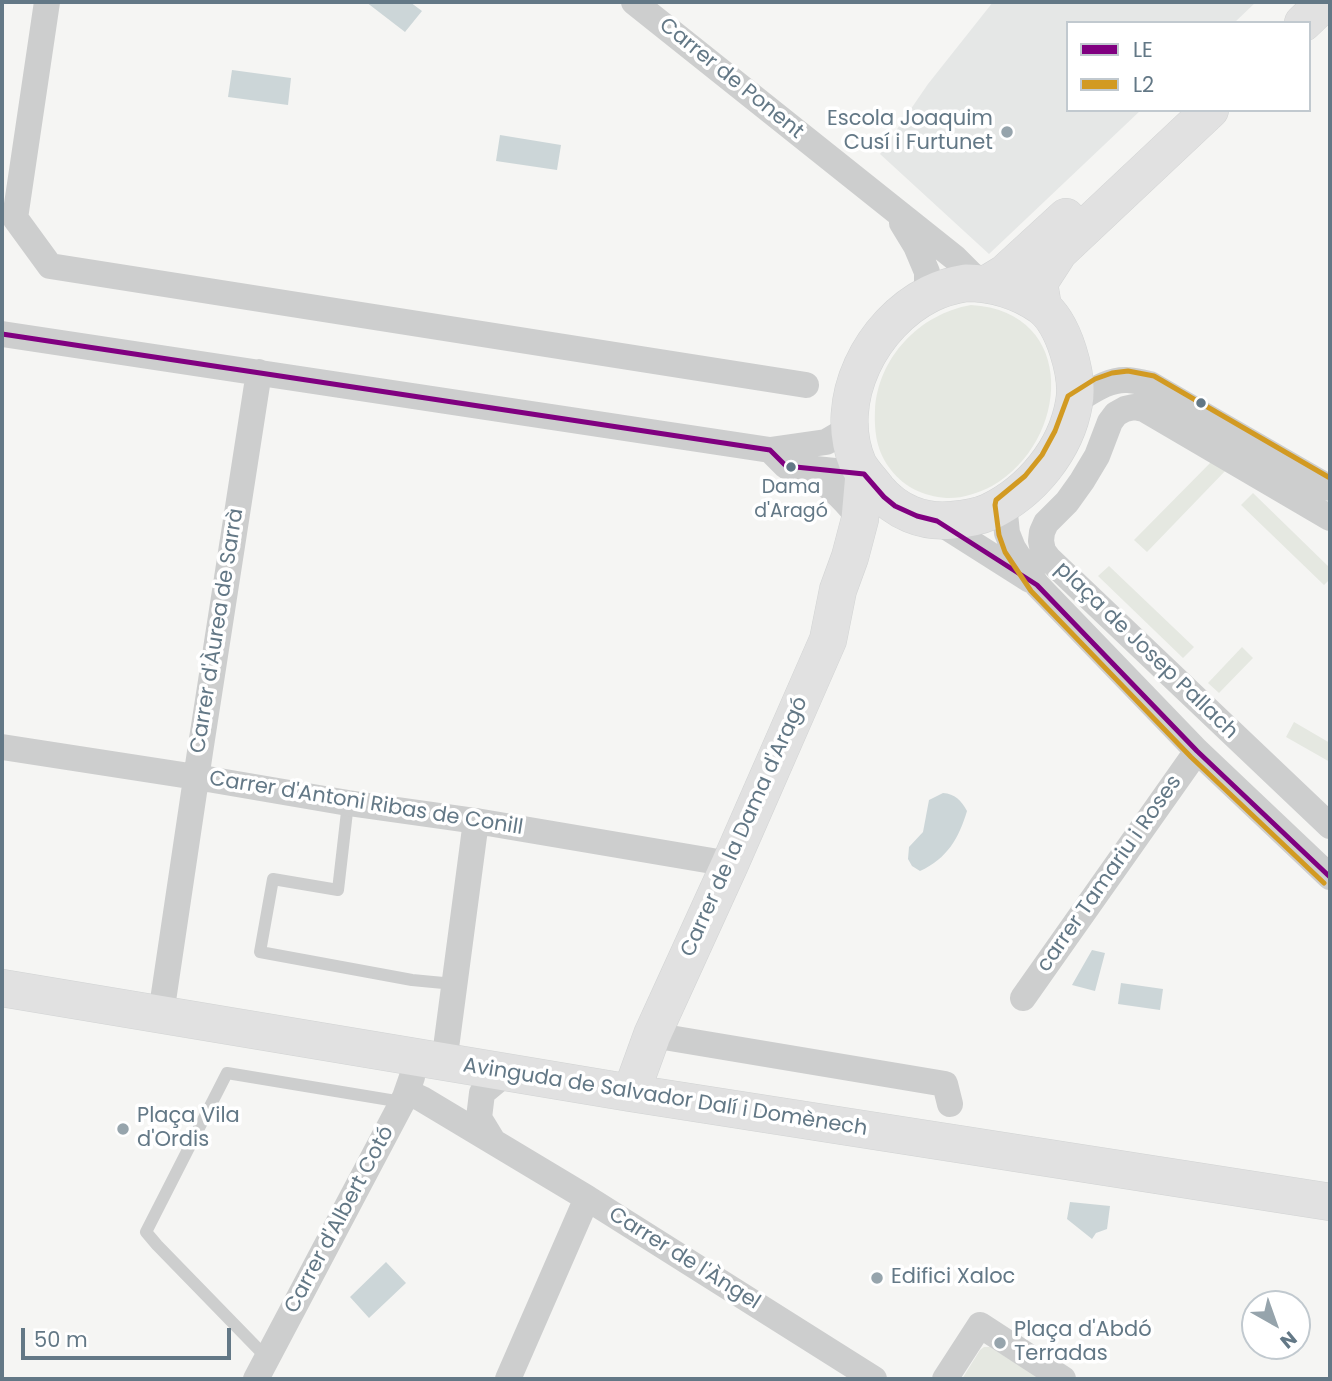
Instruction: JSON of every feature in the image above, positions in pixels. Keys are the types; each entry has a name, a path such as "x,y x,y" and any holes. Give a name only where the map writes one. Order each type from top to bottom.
{"street":[{"path":"47,2 15,218 50,266 806,384"},
{"name":"Carrer de Ponent","path":"634,2 984,284"},
{"path":"1278,21 1298,2"},
{"path":"1305,21 1325,2"},
{"path":"984,284 1004,273 1181,112"},
{"path":"1043,307 1040,283 1059,252 1208,112"},
{"name":"Carrer de Ponent","path":"894,210 916,246 927,272 927,295"},
{"path":"850,557 888,526 930,519 964,519 987,513 1026,488 1054,454 1066,429 1074,402 1073,365 1068,350 1043,307 1012,291 984,284 966,283 927,295 892,321 875,342 857,379 850,428 858,463 884,497 895,506 930,519 1037,585"},
{"path":"2,333 259,372 864,474"},
{"name":"Carrer d'Àurea de Sarrà","path":"161,1014 259,372"},
{"path":"1074,402 1099,387 1114,382 1127,380 1150,384 1330,488"},
{"name":"plaça de Josep Pallach","path":"1330,518 1144,409 1134,407 1116,414 1110,422 1097,456 1068,502 1046,523 1041,541 1043,551 1049,558 1330,826"},
{"path":"778,458 826,442 850,428"},
{"path":"778,458 828,485 860,519"},
{"name":"Carrer de la Dama d'Aragó","path":"631,1093 652,1035 828,640 838,590 860,519 864,474"},
{"path":"1004,504 1007,533 1013,548 1037,585 1197,751 1330,877"},
{"name":"Carrer d'Antoni Ribas de Conill","path":"2,747 476,821 730,864"},
{"name":"carrer Tamariu i Roses","path":"1023,998 1197,751"},
{"path":"418,1079 454,984 476,821"},
{"name":"Avinguda de Salvador Dalí i Domènech","path":"2,988 161,1014 418,1079 506,1073 1330,1202"},
{"path":"652,1035 945,1084 950,1104"},
{"path":"493,1141 479,1118 482,1093 506,1073"},
{"name":"Carrer de l'Àngel","path":"418,1079 422,1099 587,1198 874,1379"},
{"name":"Carrer d'Albert Cotó","path":"262,1369 418,1079"},
{"path":"508,1379 587,1198"},
{"path":"944,1379 980,1325 1063,1379"}],"lane":[{"path":"348,803 338,890 273,879 260,952 412,980 454,984"},
{"path":"262,1369 146,1232 227,1073 418,1079"}],"shaded area":[{"path":"366,2 410,2 422,11 405,32"},
{"name":"Escola Joaquim Cusí i Furtunet","path":"993,2 1256,2 1236,21 1066,21 1066,112 1139,112 989,254 880,154 928,84"},
{"path":"232,70 291,78 288,105 228,97"},
{"path":"500,135 561,145 557,170 496,161"},
{"path":"971,305 1006,313 1031,330 1046,353 1051,381 1048,411 1037,440 1018,466 981,491 958,498 938,497 909,486 896,476 886,463 876,434 875,410 878,391 893,356 919,328 952,310"},
{"path":"1216,457 1228,468 1147,552 1134,540"},
{"path":"1253,493 1330,568 1330,579 1324,585 1241,505"},
{"path":"1109,566 1194,647 1183,658 1098,576"},
{"path":"1242,647 1253,658 1219,693 1208,683"},
{"path":"1294,722 1330,743 1330,762 1286,737"},
{"path":"943,793 957,798 967,811 951,847 938,860 920,871 912,866 908,859 909,847 923,832 929,800"},
{"path":"1092,950 1105,953 1095,991 1072,985"},
{"path":"1121,983 1163,989 1160,1010 1118,1004"},
{"path":"1070,1202 1110,1206 1107,1229 1096,1233 1092,1239 1067,1219"},
{"path":"386,1262 406,1283 369,1318 350,1297"},
{"path":"984,1347 990,1347 1041,1379 962,1379"}],"transit line":[{"name":"LE","path":"2,334 770,450 786,466 864,474 895,506 937,521 1037,585 1197,751 1330,877"},
{"name":"L2","path":"1324,883 1191,757 1031,591 1005,552 999,535 995,505 996,500 1025,476 1042,455 1055,431 1068,396 1095,379 1128,371 1154,376 1330,478"}],"place":[{"name":"Escola Joaquim Cusí i Furtunet","path":"1007,132"},
{"name":"Dama d'Aragó","path":"791,467"},
{"name":"Plaça Vila d'Ordis","path":"123,1129"},
{"name":"Edifici Xaloc","path":"877,1278"},
{"name":"Plaça d'Abdó Terradas","path":"1000,1343"}]}
